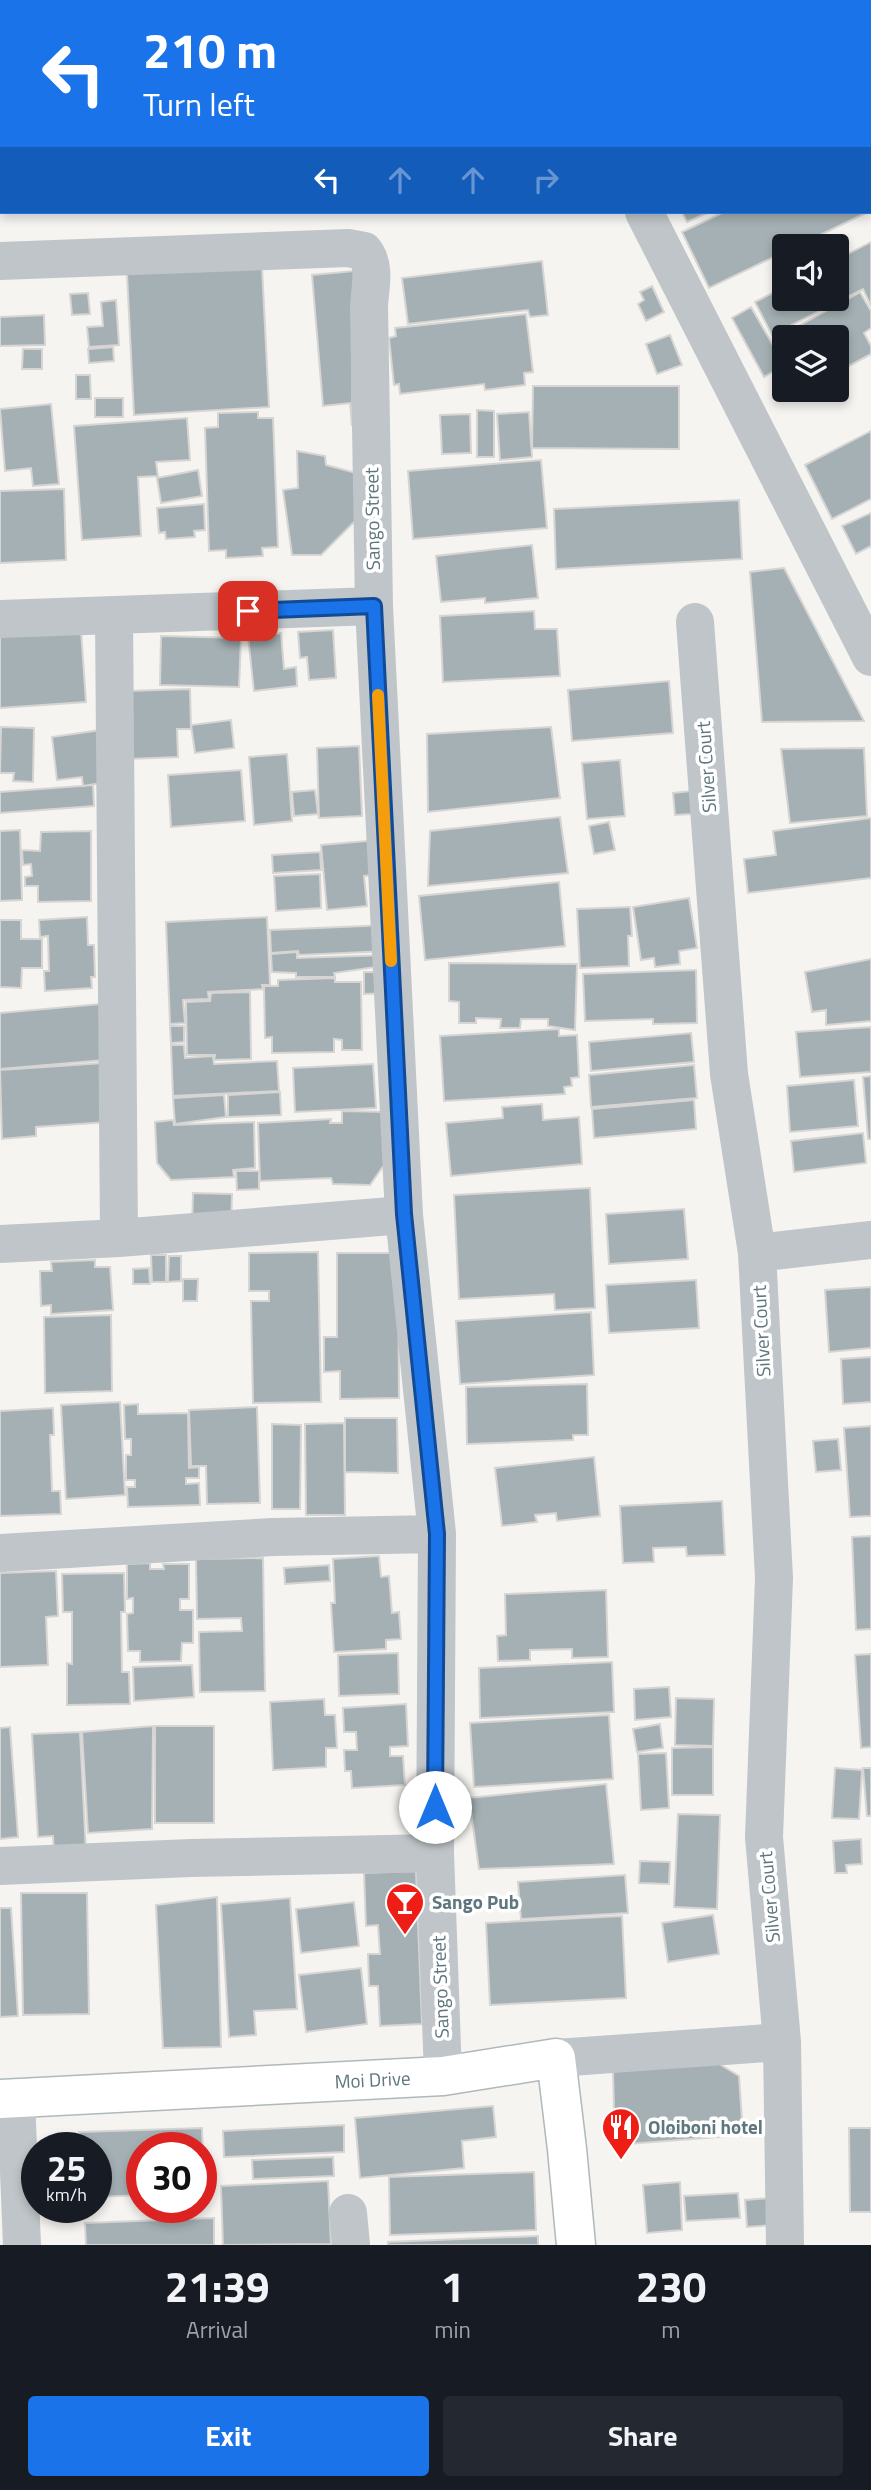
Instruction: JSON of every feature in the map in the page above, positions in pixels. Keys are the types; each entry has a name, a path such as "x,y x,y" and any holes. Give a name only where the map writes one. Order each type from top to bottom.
{"street":[{"path":"645,214 871,657"},
{"name":"Sango Street","path":"0,261 348,248 365,251 372,268 369,306 374,606 404,1214 437,1534 435,1853 443,2076"},
{"path":"0,619 374,606"},
{"path":"114,615 119,1238"},
{"name":"Silver Court","path":"695,621 729,1074 757,1253 774,1578 764,1837 782,2042 785,2245"},
{"path":"0,1244 119,1238 404,1214"},
{"path":"757,1253 871,1240"},
{"path":"0,1553 272,1537 437,1534"},
{"path":"0,1867 191,1858 435,1853"},
{"path":"576,2245 568,2149 555,2058 782,2042"},
{"name":"Moi Drive","path":"8,2099 443,2076 555,2058"},
{"path":"8,2099 23,2245"}],"building":[{"path":"683,214 705,214 687,222"},
{"path":"720,214 864,214 822,234 772,234 772,258 709,288 682,232"},
{"path":"871,242 871,306 863,289 849,296 849,253"},
{"path":"542,261 548,315 530,317 528,310 408,324 402,278"},
{"path":"262,267 269,407 134,415 127,274"},
{"path":"354,271 352,426 350,403 323,406 312,275"},
{"path":"652,286 664,312 646,321 638,304 644,300 640,292"},
{"path":"860,292 871,311 871,328 864,333 871,346 871,354 849,366 849,325 800,325 826,311 849,311 849,298"},
{"path":"88,293 90,314 72,315 70,294"},
{"path":"772,293 772,311 819,311 792,325 772,325 772,335 755,302"},
{"path":"116,300 119,345 89,347 87,327 103,326 101,302"},
{"path":"751,307 772,344 772,372 764,377 732,318"},
{"path":"526,314 533,372 524,373 525,385 485,390 484,384 400,394 399,384 394,385 389,338 396,336 395,328"},
{"path":"44,315 45,345 0,346 0,317"},
{"path":"670,335 682,365 657,374 646,344"},
{"path":"113,347 114,361 89,363 88,349"},
{"path":"23,349 42,349 42,369 22,369"},
{"path":"76,375 90,375 91,399 76,399"},
{"path":"533,386 679,386 679,449 532,448"},
{"path":"95,398 123,398 123,417 95,417"},
{"path":"51,404 59,484 33,486 31,468 5,471 0,409"},
{"path":"477,410 494,411 494,457 477,457"},
{"path":"258,412 258,418 273,418 278,547 262,548 263,556 226,558 226,550 209,551 205,428 218,427 218,413"},
{"path":"529,412 532,457 500,460 497,414"},
{"path":"470,414 471,453 442,454 440,415"},
{"path":"187,418 190,460 156,462 158,476 138,477 141,536 82,540 74,426"},
{"path":"871,431 871,499 832,519 805,465"},
{"path":"297,451 325,456 326,465 356,473 355,521 321,555 292,555 283,490 298,488"},
{"path":"541,460 547,528 413,539 408,471"},
{"path":"198,470 202,496 161,503 157,478"},
{"path":"64,489 66,560 0,563 0,491"},
{"path":"739,500 742,559 556,569 554,509"},
{"path":"204,504 205,530 194,531 195,537 166,539 165,532 159,533 157,508"},
{"path":"871,513 871,546 856,554 842,526"},
{"path":"532,545 538,598 485,603 485,598 441,602 436,556"},
{"path":"784,568 864,721 762,722 750,572"},
{"path":"534,611 535,629 557,629 560,676 443,682 440,616"},
{"path":"81,630 86,702 0,708 0,636"},
{"path":"333,630 336,678 309,680 307,657 300,658 298,632"},
{"path":"281,633 284,669 296,667 297,686 254,691 248,637"},
{"path":"161,636 241,638 239,687 160,685"},
{"path":"669,681 673,733 572,741 568,690"},
{"path":"190,689 191,729 177,729 178,757 128,759 126,691"},
{"path":"231,720 234,748 195,753 191,725"},
{"path":"1,727 34,728 33,782 13,781 14,773 0,773"},
{"path":"551,727 560,798 428,812 427,734"},
{"path":"101,730 108,782 83,786 82,777 57,780 52,737"},
{"path":"359,746 362,816 319,818 317,748"},
{"path":"864,748 867,816 790,823 781,749"},
{"path":"287,754 292,821 254,825 249,757"},
{"path":"620,760 625,816 587,819 582,763"},
{"path":"241,770 245,821 171,827 168,775"},
{"path":"93,785 94,806 0,813 0,792"},
{"path":"315,790 318,814 294,816 292,792"},
{"path":"691,791 692,814 675,815 673,793"},
{"path":"560,817 568,873 428,886 430,831"},
{"path":"871,818 871,878 748,893 744,859 776,855 773,831"},
{"path":"609,822 615,850 594,854 589,826"},
{"path":"20,830 22,900 0,901 0,831"},
{"path":"91,831 91,901 38,902 38,886 25,886 25,877 32,876 31,864 23,865 22,850 40,851 41,832"},
{"path":"378,840 381,874 364,876 367,906 327,910 321,845"},
{"path":"320,852 321,870 273,873 272,855"},
{"path":"320,874 321,908 276,911 274,876"},
{"path":"559,882 565,946 425,960 419,896"},
{"path":"689,898 697,948 679,951 680,964 655,967 654,958 641,960 633,907"},
{"path":"630,907 632,936 628,936 629,966 580,968 577,909"},
{"path":"87,917 88,945 94,945 95,977 91,977 92,988 45,991 44,971 49,971 48,936 40,937 39,920"},
{"path":"267,917 270,985 262,985 263,989 208,992 209,999 183,1000 185,1023 170,1024 166,922"},
{"path":"0,920 21,920 21,939 42,939 42,968 22,968 21,988 0,987"},
{"path":"388,925 388,951 299,955 298,951 271,953 270,930"},
{"path":"297,952 297,958 388,955 389,965 334,973 335,977 296,977 296,973 272,972 271,954"},
{"path":"871,959 871,1021 826,1025 826,1010 812,1012 805,972"},
{"path":"449,963 577,964 575,1030 548,1026 548,1019 521,1019 520,1028 500,1028 501,1019 476,1018 476,1023 459,1023 459,1002 449,1001"},
{"path":"696,970 697,1023 653,1024 653,1019 585,1021 583,974"},
{"path":"364,972 391,972 391,993 364,994"},
{"path":"335,978 335,982 361,982 362,1050 342,1050 342,1040 334,1039 334,1052 272,1053 272,1037 265,1038 264,986 278,986 278,980"},
{"path":"250,992 251,1059 214,1060 215,1055 187,1055 186,1002 210,1001 211,993"},
{"path":"100,1004 105,1060 0,1069 0,1013"},
{"path":"170,1026 184,1026 184,1042 171,1043"},
{"path":"871,1027 871,1072 800,1077 796,1032"},
{"path":"559,1029 559,1036 577,1035 579,1077 571,1078 572,1086 564,1087 565,1094 444,1101 440,1036"},
{"path":"691,1033 694,1062 591,1071 589,1042"},
{"path":"171,1045 184,1045 185,1058 213,1056 214,1064 277,1061 279,1091 173,1096"},
{"path":"103,1063 108,1122 36,1127 36,1136 2,1139 0,1070"},
{"path":"373,1064 376,1108 295,1112 293,1068"},
{"path":"694,1065 697,1098 591,1107 589,1075"},
{"path":"871,1076 871,1139 868,1139 863,1077"},
{"path":"854,1080 858,1126 790,1132 787,1086"},
{"path":"280,1092 281,1115 228,1117 228,1095"},
{"path":"224,1095 226,1117 175,1124 173,1098"},
{"path":"694,1100 696,1129 594,1138 592,1109"},
{"path":"542,1104 543,1120 579,1117 582,1164 451,1176 446,1123 503,1118 502,1107"},
{"path":"342,1111 388,1112 386,1162 370,1185 333,1184 331,1178 260,1181 258,1123 331,1119 330,1123 342,1123"},
{"path":"173,1120 174,1125 254,1122 255,1168 233,1170 234,1177 171,1180 157,1163 155,1122"},
{"path":"863,1133 866,1163 794,1172 791,1141"},
{"path":"236,1171 259,1171 259,1189 237,1190"},
{"path":"590,1188 595,1308 555,1310 554,1294 459,1299 454,1195"},
{"path":"193,1193 232,1194 231,1229 192,1228"},
{"path":"684,1209 688,1259 609,1264 606,1214"},
{"path":"318,1252 321,1402 253,1403 251,1301 269,1301 269,1291 249,1291 249,1253"},
{"path":"337,1253 398,1253 399,1398 340,1399 340,1371 324,1372 324,1337 337,1337"},
{"path":"151,1255 166,1255 166,1282 152,1282"},
{"path":"169,1256 181,1256 181,1281 168,1282"},
{"path":"95,1260 95,1267 110,1267 113,1310 51,1314 51,1305 41,1306 40,1271 52,1271 51,1262"},
{"path":"149,1268 150,1284 133,1284 133,1269"},
{"path":"183,1279 198,1279 197,1301 183,1301"},
{"path":"696,1280 699,1328 609,1333 606,1285"},
{"path":"871,1287 871,1348 829,1352 825,1290"},
{"path":"591,1312 594,1375 460,1384 456,1321"},
{"path":"111,1315 112,1391 45,1393 44,1317"},
{"path":"871,1357 871,1402 843,1404 841,1359"},
{"path":"587,1384 588,1435 573,1435 573,1440 467,1444 466,1387"},
{"path":"120,1402 125,1495 66,1499 61,1405"},
{"path":"138,1404 138,1414 188,1413 189,1468 199,1467 199,1478 186,1478 186,1484 199,1483 200,1505 128,1507 127,1487 135,1487 135,1480 126,1480 126,1455 131,1455 131,1439 125,1439 124,1405"},
{"path":"257,1407 260,1503 207,1504 206,1466 191,1466 189,1410"},
{"path":"53,1408 54,1435 50,1435 52,1491 60,1491 61,1514 0,1516 0,1411"},
{"path":"345,1418 397,1418 398,1473 345,1472"},
{"path":"344,1423 345,1515 306,1515 305,1424"},
{"path":"272,1424 301,1425 300,1509 272,1509"},
{"path":"871,1426 871,1516 850,1517 844,1428"},
{"path":"838,1439 841,1470 816,1472 813,1441"},
{"path":"594,1457 600,1516 557,1521 556,1513 535,1515 537,1522 502,1526 495,1468"},
{"path":"722,1501 725,1555 687,1556 686,1547 653,1548 654,1562 623,1563 620,1506"},
{"path":"871,1536 871,1629 856,1630 852,1537"},
{"path":"379,1556 381,1577 389,1576 392,1613 399,1612 401,1639 386,1640 386,1649 334,1652 331,1603 335,1603 333,1559"},
{"path":"263,1558 265,1691 200,1692 199,1632 242,1631 241,1618 197,1619 196,1559"},
{"path":"150,1563 150,1569 164,1569 163,1564 189,1564 189,1599 180,1599 180,1610 193,1610 193,1643 182,1643 181,1661 140,1662 140,1651 128,1651 127,1614 133,1613 133,1598 127,1599 127,1564"},
{"path":"329,1565 330,1581 285,1584 284,1568"},
{"path":"56,1571 58,1616 46,1617 48,1665 0,1667 0,1573"},
{"path":"124,1573 125,1612 121,1612 122,1672 129,1672 130,1704 67,1705 67,1663 72,1664 72,1612 63,1612 62,1574"},
{"path":"606,1590 608,1657 572,1658 572,1649 530,1650 530,1660 498,1661 497,1636 506,1635 505,1594"},
{"path":"398,1653 399,1694 339,1696 338,1655"},
{"path":"871,1654 871,1747 861,1748 855,1655"},
{"path":"612,1662 614,1712 480,1718 479,1668"},
{"path":"192,1665 194,1697 134,1701 133,1667"},
{"path":"669,1687 671,1717 635,1720 634,1689"},
{"path":"676,1698 714,1699 713,1746 675,1745"},
{"path":"324,1699 325,1715 335,1715 337,1748 326,1748 326,1767 273,1770 270,1702"},
{"path":"406,1704 408,1746 390,1747 390,1756 403,1756 405,1785 352,1788 351,1771 345,1771 344,1750 357,1750 356,1732 344,1732 343,1708"},
{"path":"609,1715 613,1779 474,1787 470,1723"},
{"path":"660,1724 663,1748 637,1752 633,1729"},
{"path":"153,1726 152,1829 88,1833 82,1732"},
{"path":"155,1726 214,1726 214,1823 155,1823"},
{"path":"10,1727 18,1837 0,1839 0,1728"},
{"path":"80,1732 86,1853 54,1855 53,1836 38,1837 32,1734"},
{"path":"713,1747 713,1795 672,1795 672,1748"},
{"path":"666,1753 669,1808 641,1810 638,1754"},
{"path":"835,1768 862,1770 859,1819 832,1818"},
{"path":"863,1768 871,1768 871,1816 867,1816"},
{"path":"606,1784 614,1864 479,1869 469,1798"},
{"path":"678,1814 720,1815 717,1909 674,1907"},
{"path":"861,1839 862,1864 846,1865 847,1873 835,1873 833,1841"},
{"path":"640,1861 670,1862 669,1884 639,1883"},
{"path":"416,1871 422,2024 380,2026 378,1986 369,1986 368,1954 380,1954 378,1925 366,1926 364,1873"},
{"path":"625,1875 628,1913 521,1919 518,1882"},
{"path":"21,1893 87,1893 89,2014 23,2015"},
{"path":"217,1897 221,2047 163,2048 156,1905"},
{"path":"290,1898 297,2009 254,2011 256,2035 229,2037 221,1904"},
{"path":"354,1902 359,1946 301,1953 296,1909"},
{"path":"0,1908 11,1908 18,2016 0,2017"},
{"path":"713,1915 719,1954 668,1962 662,1923"},
{"path":"622,1916 626,1998 490,2005 486,1923"},
{"path":"361,1968 367,2024 306,2032 299,1975"},
{"path":"716,2062 739,2076 743,2135 615,2145 613,2071"},
{"path":"493,2106 496,2137 462,2141 464,2168 360,2178 355,2118"},
{"path":"344,2125 344,2152 224,2157 223,2131"},
{"path":"202,2128 202,2132 126,2132 126,2196 112,2196 112,2132 79,2132"},
{"path":"849,2128 871,2128 871,2212 850,2212"},
{"path":"333,2157 334,2176 253,2179 252,2160"},
{"path":"534,2172 536,2230 390,2235 389,2177"},
{"path":"328,2181 331,2244 223,2245 221,2186"},
{"path":"680,2182 682,2230 647,2233 643,2185"},
{"path":"738,2193 740,2218 686,2221 684,2196"},
{"path":"771,2198 773,2225 747,2227 745,2200"},
{"path":"85,2223 214,2223 214,2245 86,2245"},
{"path":"538,2236 538,2245 388,2245 388,2242"}],"slow traffic":[{"path":"378,695 391,961"}],"place":[{"name":"Sango Pub","path":"405,1936"},
{"name":"Oloiboni hotel","path":"621,2161"}],"route":[{"path":"248,611 374,606 404,1214 437,1534 435,1807"}]}
